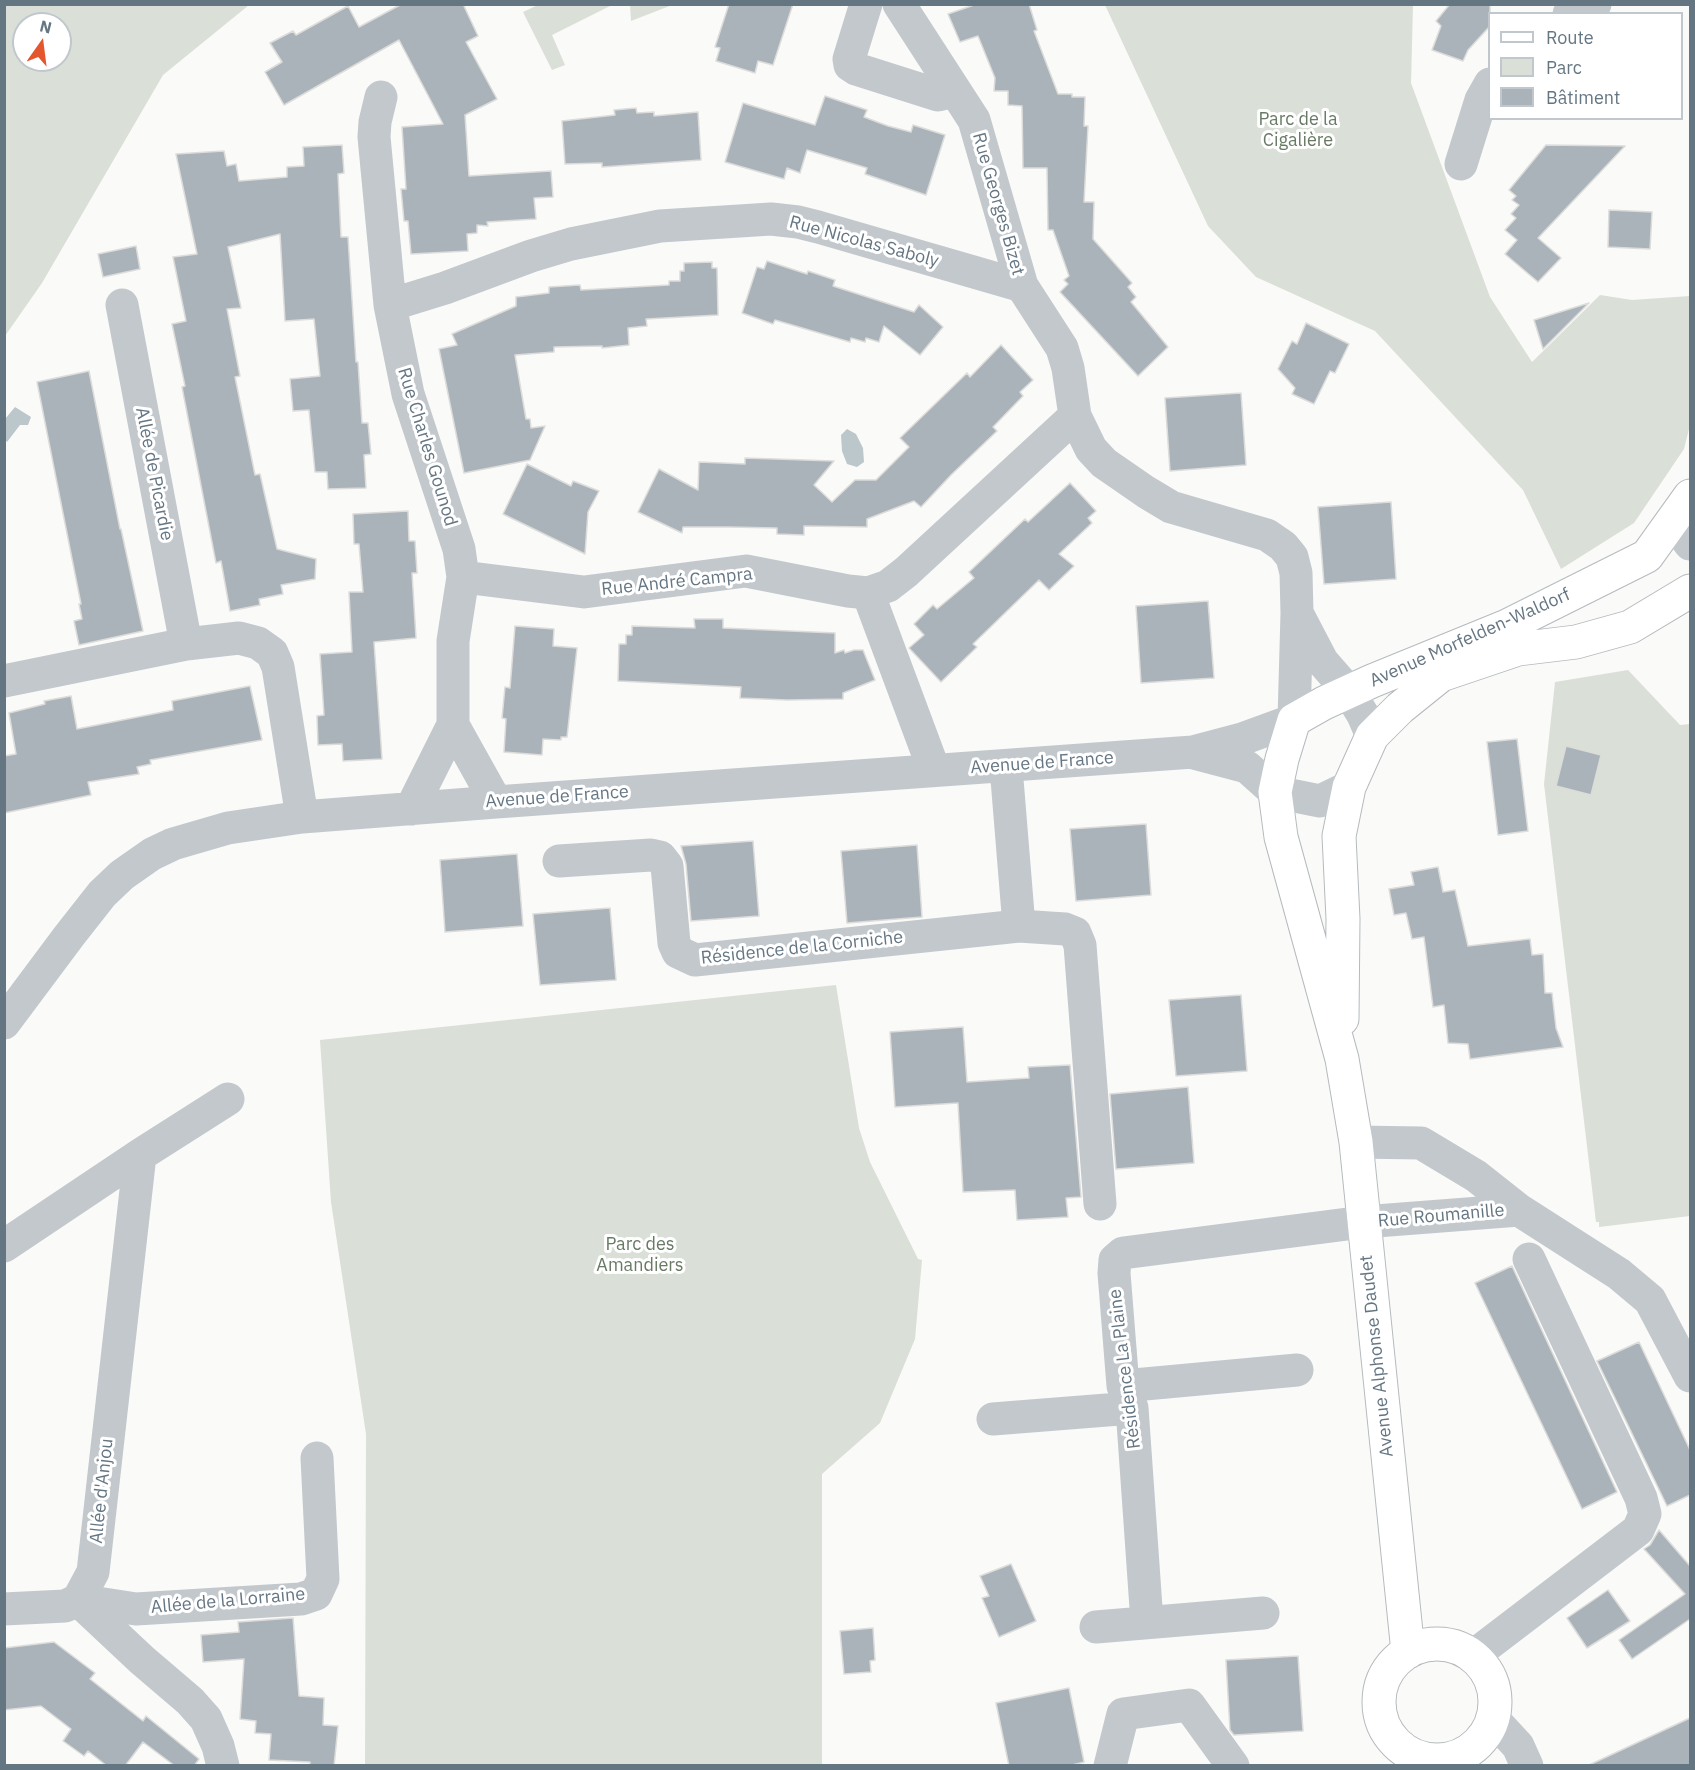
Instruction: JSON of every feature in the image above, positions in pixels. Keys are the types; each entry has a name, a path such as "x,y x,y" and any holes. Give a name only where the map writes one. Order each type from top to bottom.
{"main road":[{"name":"Avenue Morfelden-Waldorf","path":"1294,720 1324,703 1507,626 1647,556 1684,520"},
{"name":"Avenue Morfelden-Waldorf","path":"1349,787 1372,736 1400,708 1441,675 1518,649 1576,642 1630,627 1690,591"},
{"path":"1275,792 1294,720"},
{"name":"Avenue Alphonse Daudet","path":"1342,1059 1343,919 1339,836 1349,787"},
{"name":"Avenue Alphonse Daudet","path":"1275,792 1281,837 1342,1059 1356,1142 1408,1652"},
{"path":"1441,1644 1458,1647 1473,1656 1485,1669 1493,1685 1496,1702 1493,1719 1485,1736 1471,1749 1454,1758 1416,1761 1391,1737 1383,1723 1379,1707 1380,1691 1386,1675 1395,1662 1408,1652 1424,1646 1441,1644"}],"street":[{"path":"866,4 849,59 850,65 856,69 938,95 955,91"},
{"name":"Rue Georges Bizet","path":"899,4 974,120 1022,286 1062,348 1068,368 1075,416 1091,449 1104,463 1170,507 1267,535 1292,557 1296,573 1297,613 1294,720"},
{"path":"1574,12 1595,4"},
{"path":"1461,164 1481,100 1488,88"},
{"name":"Rue Charles Gounod","path":"381,97 374,137 390,305 408,394 459,549 463,576 453,640 453,725 411,809"},
{"name":"Rue Nicolas Saboly","path":"390,305 571,244 660,226 771,219 818,227 1022,286"},
{"name":"Allée de Picardie","path":"122,305 186,644"},
{"path":"934,770 868,593 888,586 906,572 1075,416"},
{"name":"Rue André Campra","path":"463,576 584,592 746,571 868,593"},
{"path":"1297,613 1322,661 1349,692 1364,715 1372,736"},
{"path":"4,681 186,644 239,638 258,643 272,653 278,667 302,817"},
{"name":"Avenue de France","path":"4,1023 102,894 122,875 152,854 174,844 228,828 302,817 1192,752 1242,739 1294,720"},
{"name":"Rue Charles Gounod","path":"453,725 496,802"},
{"name":"Avenue de France","path":"1192,752 1247,767 1275,792"},
{"path":"1006,767 1019,926"},
{"path":"1275,792 1320,801 1349,787"},
{"name":"Résidence de la Corniche","path":"559,861 651,855 660,857 667,866 674,943 678,952 695,960 1019,926 1065,929 1074,933 1080,945 1100,1204"},
{"path":"4,1246 228,1099"},
{"name":"Rue Roumanille","path":"1356,1142 1421,1143 1476,1176 1519,1210 1619,1274 1650,1300 1690,1376"},
{"name":"Allée d'Anjou","path":"78,1600 93,1572 140,1155"},
{"name":"Rue Roumanille","path":"1363,1222 1519,1210"},
{"name":"Résidence La Plaine","path":"1147,1622 1114,1273 1115,1260 1124,1253 1363,1222"},
{"path":"1473,1656 1638,1530 1645,1514 1641,1498 1529,1259"},
{"path":"993,1419 1297,1370"},
{"name":"Allée de la Lorraine","path":"4,1609 65,1606 78,1600 136,1609 301,1599 316,1594 323,1579 317,1458"},
{"path":"78,1600 190,1701 206,1719 218,1746 223,1766"},
{"path":"1096,1627 1263,1613"},
{"path":"1110,1766 1124,1713 1189,1705 1233,1766"},
{"path":"1493,1719 1518,1746 1527,1766"}],"green space":[{"path":"5,4 249,5 163,75 42,283 5,336"},
{"path":"630,4 672,4 672,5 631,21"},
{"path":"538,5 612,5 552,35 565,65 552,70 523,12"},
{"name":"Parc de la Cigalière","path":"1105,5 1413,5 1411,83 1490,297 1532,362 1600,295 1632,300 1690,296 1690,425 1684,449 1634,523 1561,569 1523,490 1375,331 1256,277 1208,226"},
{"path":"1628,670 1680,725 1690,724 1690,1216 1599,1227 1599,1222 1596,1222 1544,784 1555,682"},
{"name":"Parc des Amandiers","path":"836,985 859,1128 870,1162 918,1259 922,1260 915,1339 880,1423 822,1474 822,1765 365,1765 366,1434 331,1202 320,1040"}],"shaded area":[{"path":"15,407 31,417 28,425 20,425 7,442 5,440 5,419"},
{"path":"847,429 856,434 863,448 864,462 857,467 847,464 842,451 841,435"}],"building":[{"path":"402,4 463,4 478,36 466,42 497,99 465,115 469,176 551,171 553,197 534,198 536,219 487,222 488,226 477,225 477,233 467,234 468,251 411,254 408,221 404,221 401,189 406,189 402,127 443,124 399,40 284,105 265,72 282,62 270,43 293,31 296,35 348,6 359,27"},
{"path":"729,4 793,4 773,65 758,61 755,73 716,61 720,48 715,47"},
{"path":"977,4 1029,4 1037,30 1034,31 1058,94 1085,97 1084,126 1088,126 1084,202 1094,202 1093,239 1132,283 1128,287 1136,297 1131,302 1168,347 1138,376 1060,292 1068,284 1064,280 1069,276 1053,230 1048,230 1047,168 1023,168 1022,106 1008,105 1008,91 994,91 995,78 978,36 960,42 948,14"},
{"path":"1450,4 1490,4 1488,28 1468,50 1463,61 1432,50 1441,26 1436,21"},
{"path":"825,96 867,110 864,117 888,126 911,132 913,125 945,135 926,195 865,174 867,168 807,150 800,173 787,168 784,179 725,162 743,103 815,125"},
{"path":"636,108 637,113 654,112 654,116 698,112 701,160 602,167 602,163 565,164 562,121 615,115 614,110"},
{"path":"342,145 344,173 338,174 341,237 348,237 362,423 368,423 371,454 364,455 366,488 328,489 327,472 315,472 309,410 293,411 290,379 320,376 314,319 285,321 280,234 228,247 241,308 227,309 240,376 235,377 255,475 260,474 277,549 316,559 315,579 281,585 283,594 259,599 260,605 230,611 221,561 216,563 172,324 186,321 173,257 197,254 176,154 224,151 227,166 236,164 239,181 287,177 287,167 304,166 303,147"},
{"path":"1546,145 1625,146 1538,238 1561,258 1538,282 1505,254 1517,240 1505,230 1516,218 1511,214 1519,205 1512,200 1516,196 1509,190"},
{"path":"1609,210 1652,212 1650,249 1608,247"},
{"path":"136,246 140,269 103,277 98,254"},
{"path":"767,261 835,280 833,286 914,312 919,305 943,327 920,355 884,326 879,342 866,338 865,342 851,338 850,342 775,320 773,324 742,313 757,267 764,269"},
{"path":"712,262 712,268 717,268 718,315 646,319 647,326 628,328 629,345 602,348 602,346 554,347 554,352 515,355 526,419 530,419 531,428 545,426 530,460 464,473 439,349 457,345 452,334 516,306 516,297 549,293 549,287 580,285 581,290 669,285 669,281 680,281 680,271 684,271 684,263"},
{"path":"1589,303 1543,349 1534,320"},
{"path":"1306,323 1349,344 1335,373 1330,371 1314,404 1292,394 1295,388 1278,369 1292,341 1297,344"},
{"path":"1001,345 1033,380 1020,392 1023,396 993,427 997,431 921,507 914,501 867,519 867,527 804,526 804,535 777,534 777,528 729,527 683,527 682,533 638,512 659,469 698,490 699,462 745,464 745,458 834,461 814,485 832,502 855,480 876,480 909,447 900,438 967,373 970,377"},
{"path":"89,371 143,631 79,645 74,621 82,619 79,604 81,604 37,382"},
{"path":"1241,393 1246,465 1170,471 1165,398"},
{"path":"527,464 571,486 573,481 599,491 588,512 585,554 503,514"},
{"path":"1070,483 1096,511 1088,518 1092,523 1059,554 1074,566 1049,590 1039,580 973,644 977,647 941,682 909,648 924,635 914,624 933,605 937,609 974,578 969,572 1025,519 1028,522"},
{"path":"1391,502 1396,579 1324,584 1318,507"},
{"path":"408,511 409,541 415,541 417,573 412,573 416,638 374,642 382,759 343,761 342,744 318,745 317,716 324,715 320,654 352,652 349,592 363,592 359,544 354,544 353,514"},
{"path":"1208,601 1214,678 1141,683 1136,606"},
{"path":"694,619 723,619 723,628 835,633 835,653 844,650 845,653 863,650 875,680 843,693 843,699 787,700 740,698 741,687 618,681 619,644 626,644 626,635 632,635 632,626 695,628"},
{"path":"515,626 554,629 553,646 577,648 567,737 561,737 561,740 543,739 542,755 504,752 506,719 502,718 505,687 510,688"},
{"path":"250,686 262,740 150,760 151,764 137,767 139,774 88,782 91,795 4,813 4,756 16,754 9,713 45,704 44,701 71,696 77,729 173,710 172,701"},
{"path":"1517,739 1528,831 1498,835 1487,742"},
{"path":"1566,746 1601,755 1591,795 1556,786"},
{"path":"1146,824 1151,895 1076,901 1070,829"},
{"path":"753,841 759,916 691,921 686,864 681,846"},
{"path":"917,845 922,917 847,923 841,851"},
{"path":"517,854 523,926 445,932 440,860"},
{"path":"1438,867 1443,892 1455,890 1468,946 1530,939 1532,955 1543,954 1545,993 1552,993 1556,1028 1563,1047 1470,1059 1468,1044 1448,1043 1444,1005 1433,1007 1424,937 1412,939 1406,913 1394,915 1389,889 1414,885 1411,872"},
{"path":"610,908 616,980 540,985 533,914"},
{"path":"1241,995 1247,1071 1176,1076 1169,1000"},
{"path":"963,1027 967,1082 1029,1078 1028,1067 1070,1065 1081,1197 1066,1198 1068,1217 1017,1220 1015,1190 963,1192 958,1103 895,1107 890,1032"},
{"path":"1188,1087 1194,1163 1116,1169 1110,1094"},
{"path":"1512,1266 1617,1492 1582,1509 1475,1283"},
{"path":"1639,1342 1690,1450 1690,1495 1667,1506 1597,1361"},
{"path":"1659,1530 1690,1566 1690,1619 1632,1659 1619,1640 1685,1594 1644,1549 1650,1545"},
{"path":"1011,1564 1036,1621 999,1637 982,1598 989,1596 980,1576"},
{"path":"1608,1590 1630,1621 1587,1648 1567,1618"},
{"path":"293,1618 299,1696 324,1698 323,1725 338,1726 334,1766 310,1766 310,1762 269,1760 271,1734 255,1733 256,1721 240,1719 244,1659 203,1662 201,1635 239,1632 238,1622"},
{"path":"873,1628 875,1660 870,1661 871,1672 844,1674 840,1631"},
{"path":"54,1642 95,1673 90,1679 143,1721 146,1716 199,1759 194,1766 175,1766 143,1742 125,1766 107,1766 88,1751 84,1756 63,1741 71,1729 41,1706 4,1710 4,1648"},
{"path":"1298,1656 1303,1731 1234,1735 1230,1730 1226,1660"},
{"path":"1069,1688 1084,1762 1068,1766 1009,1766 996,1703"},
{"path":"1690,1718 1690,1766 1587,1766"}]}
